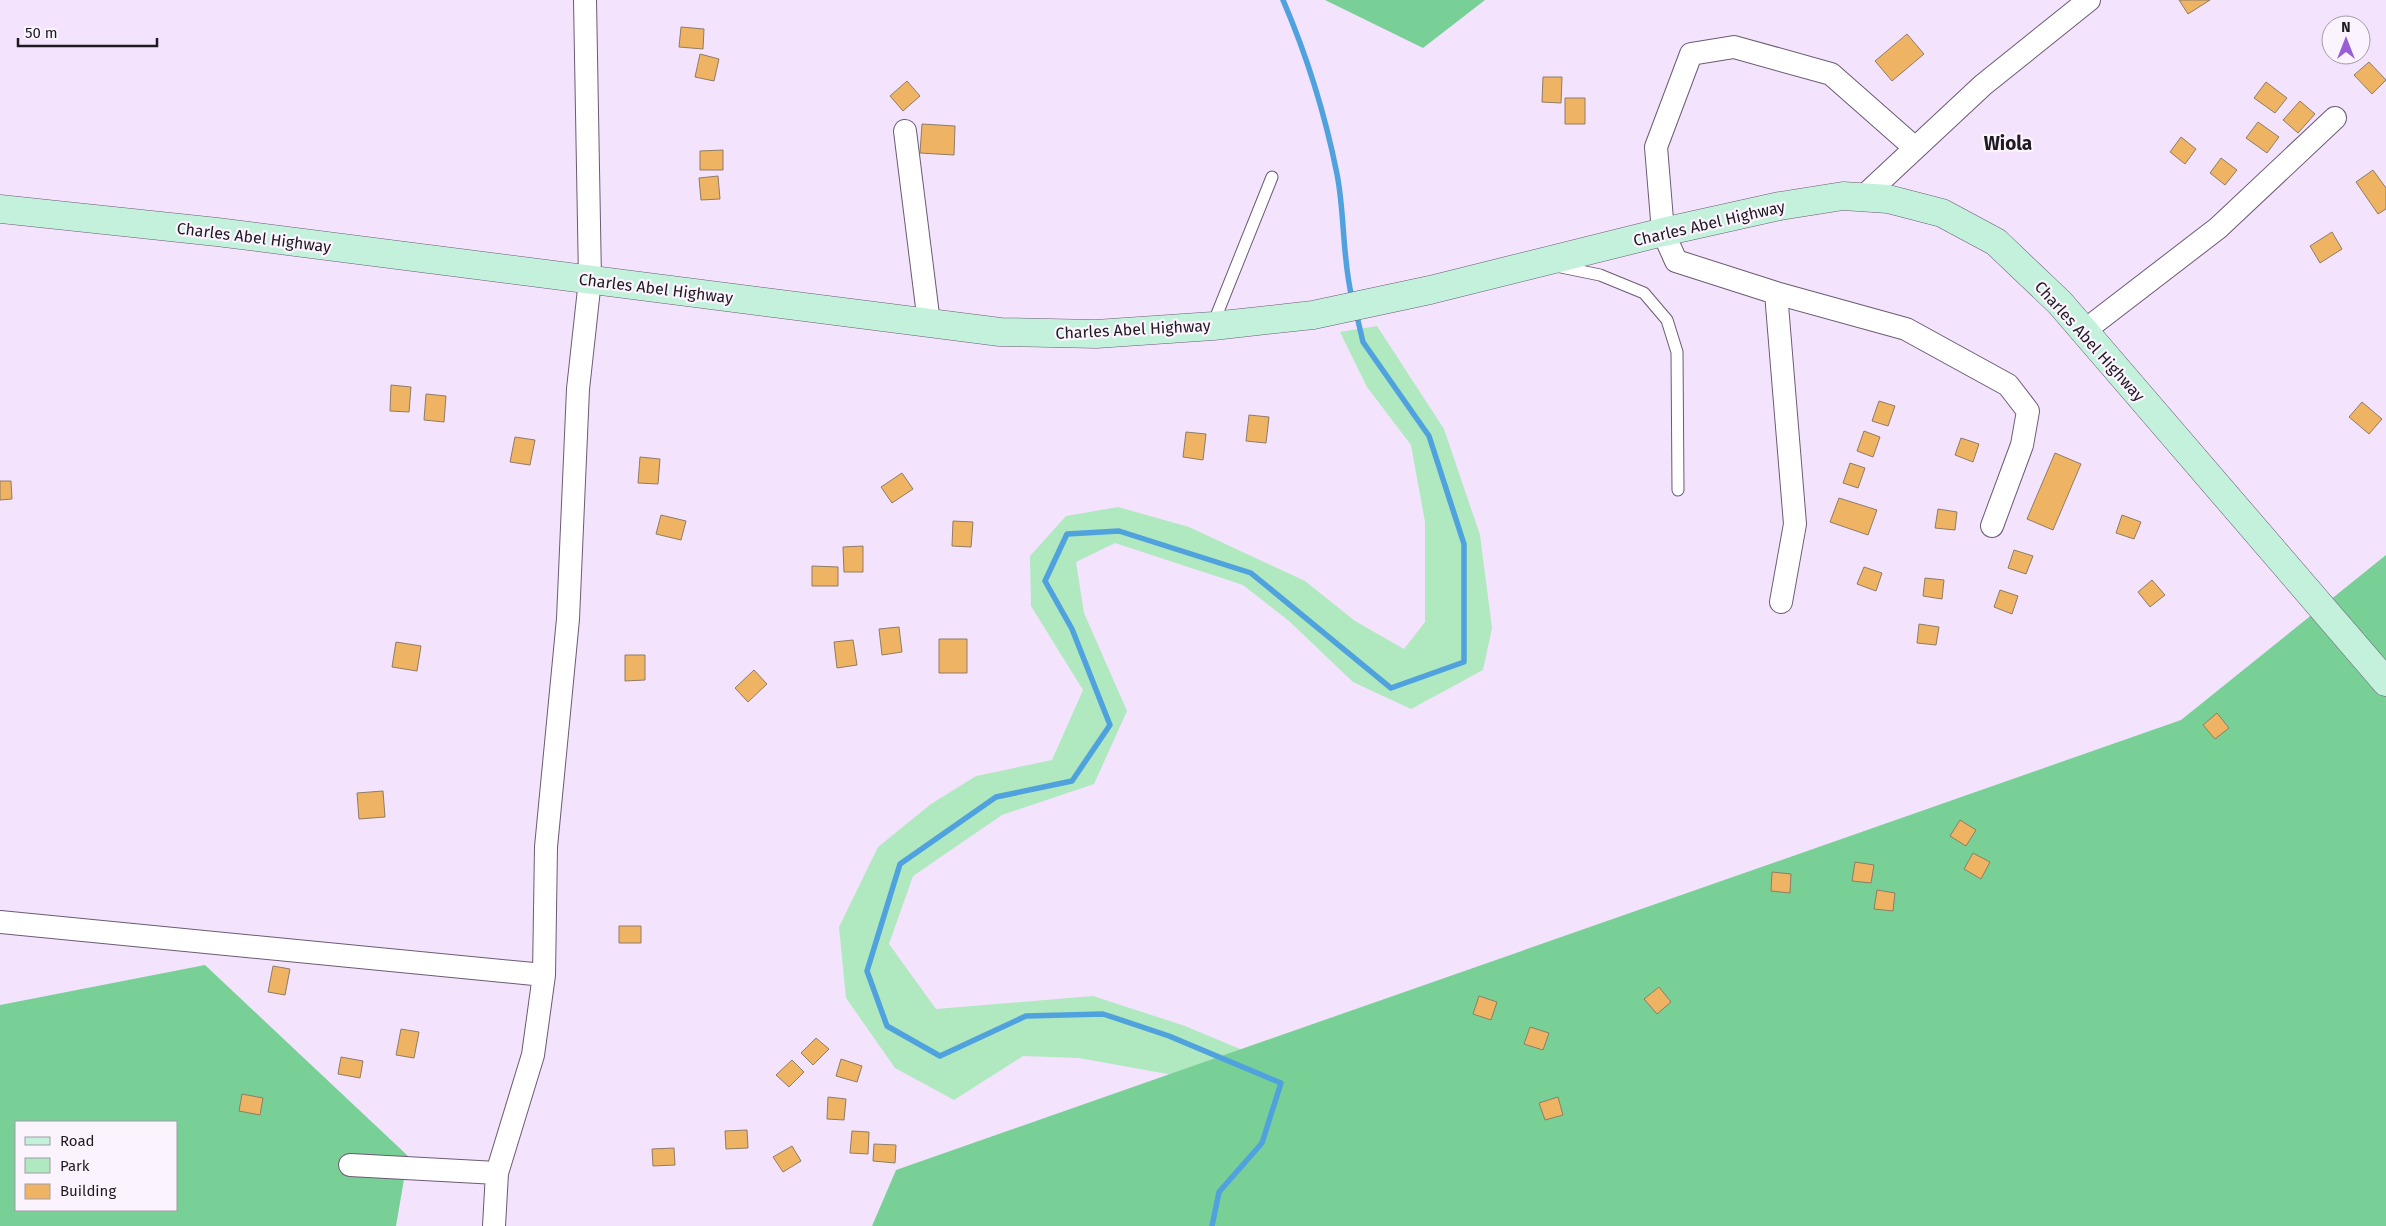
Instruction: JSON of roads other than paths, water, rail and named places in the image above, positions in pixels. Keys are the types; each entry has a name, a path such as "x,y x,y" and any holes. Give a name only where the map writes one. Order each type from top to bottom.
{"main road":[{"name":"Charles Abel Highway","path":"0,209 217,232 1000,332 1096,334 1213,326 1312,315 1542,264 1663,232 1780,206 1843,196 1888,199 1942,213 1996,242 2060,303 2386,682"}],"street":[{"path":"494,1226 497,1173 533,1055 544,975 546,847 568,619 578,389 590,280 585,0"},
{"path":"1862,197 1983,84 2089,0"},
{"path":"1915,148 1831,74 1734,47 1691,54 1656,147 1663,232 1676,261 1776,294 1906,329 2008,385 2028,411 2022,445 1992,526"},
{"path":"2084,331 2218,228 2335,118"},
{"path":"905,131 929,323"},
{"path":"1776,294 1795,524 1781,602"},
{"path":"0,922 544,975"},
{"path":"350,1165 497,1173"}],"lane":[{"path":"1213,326 1272,177"},
{"path":"1542,264 1600,275 1644,293 1668,320 1677,352 1678,490"}],"waterway":[{"path":"1283,0 1300,42 1321,107 1332,152 1340,189 1347,267 1352,298"},
{"path":"1212,1226 1219,1192 1262,1143 1281,1083 1169,1036 1103,1014 1026,1016 940,1056 887,1026 867,971 900,864 996,797 1072,781 1110,725 1072,629 1045,581 1067,534 1119,531 1251,573 1391,688 1464,662 1464,544 1429,436 1363,342 1356,312"}],"district":[{"name":"Wiola","path":"2008,143"}]}
